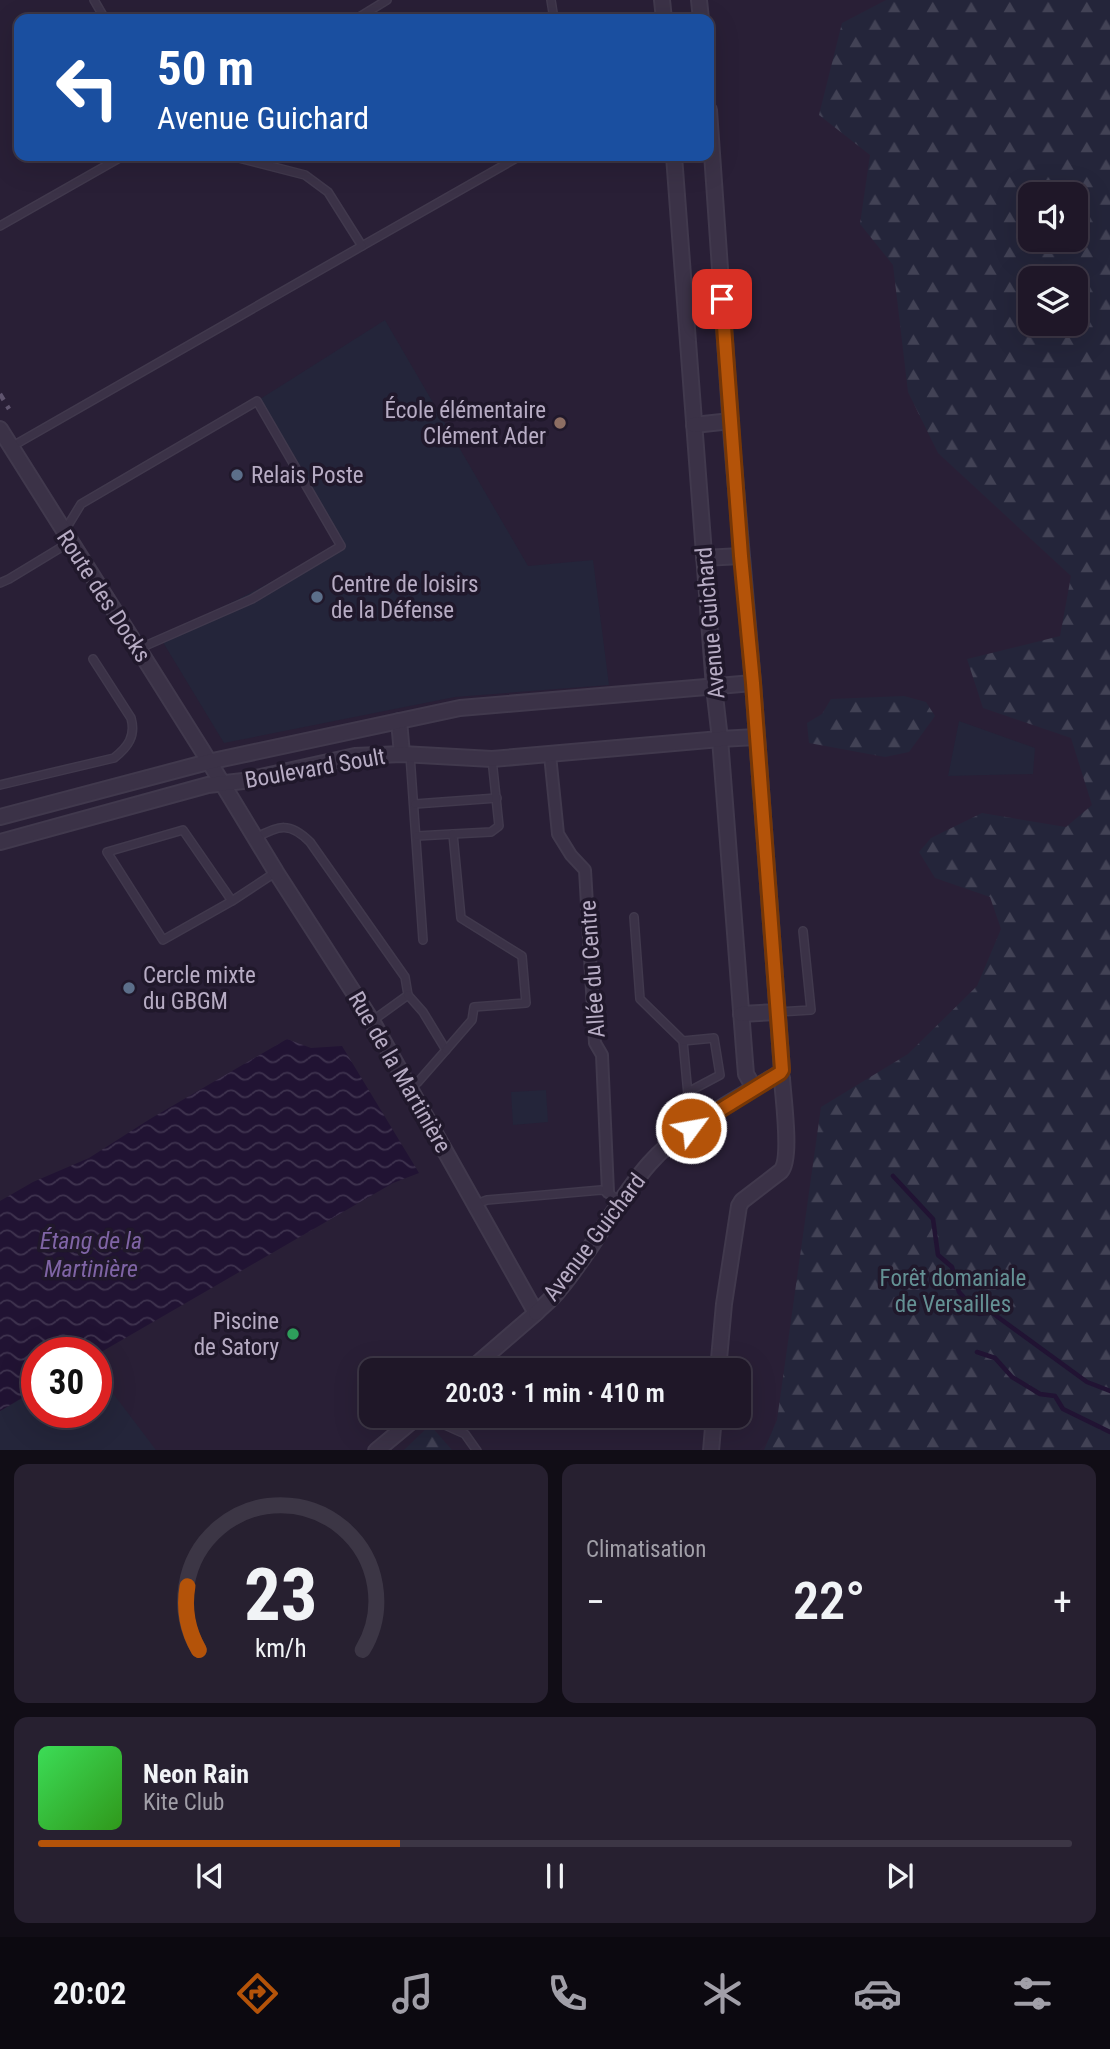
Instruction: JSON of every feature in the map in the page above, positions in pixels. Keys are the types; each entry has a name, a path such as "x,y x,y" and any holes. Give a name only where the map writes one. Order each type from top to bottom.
{"street":[{"name":"Avenue Guichard","path":"674,161 746,1074 754,1088"},
{"name":"Avenue Guichard","path":"537,1312 559,1290 620,1202 663,1150 691,1128 782,1070 712,161"},
{"path":"694,425 731,421"},
{"name":"Route des Docks","path":"0,429 208,762"},
{"path":"704,558 741,556"},
{"name":"Boulevard Soult","path":"0,817 208,762 460,708 753,683"},
{"path":"399,721 406,755"},
{"name":"Boulevard Soult","path":"0,842 221,783 243,781 355,756 406,755 492,759 756,737"},
{"name":"Allée du Centre","path":"550,755 558,834 571,855 585,870 595,1043 602,1055 608,1192"},
{"name":"Rue de la Martinière","path":"208,762 275,872 372,1021 537,1312"},
{"path":"741,1014 777,1012"},
{"path":"719,1358 724,1304 739,1206 786,1166 788,1152 780,1073"},
{"path":"484,1358 537,1312"},
{"path":"377,1450 404,1428"},
{"path":"711,1450 713,1428"}],"lane":[{"path":"364,14 387,0"},
{"path":"0,226 114,161"},
{"path":"250,161 305,175 315,181 328,192 362,246"},
{"path":"11,447 511,161"},
{"path":"0,583 67,537 81,504 257,401 341,546 252,599 138,649"},
{"path":"0,785 114,758 124,750 134,728 131,718 93,659"},
{"path":"406,755 415,804 423,940"},
{"path":"416,836 491,832 499,826 492,759"},
{"path":"415,804 496,798"},
{"path":"255,838 276,828 285,827 298,830 310,842 405,977 408,995 423,1013 446,1050"},
{"path":"232,901 183,830 107,852 163,940 232,901 275,872"},
{"path":"410,1088 472,1020 474,1007 526,1003 522,956 461,918 453,834"},
{"path":"634,917 640,999 683,1041 691,1128"},
{"path":"777,1012 811,1010 803,931"},
{"path":"372,1021 408,995"},
{"path":"683,1041 715,1038 720,1075 688,1092"},
{"path":"476,1204 487,1200 601,1190 620,1202"},
{"path":"452,1428 465,1434 476,1450"}],"green space":[{"name":"Forêt domaniale de Versailles","path":"886,0 1110,0 1110,1450 764,1450 777,1420 821,1107 908,1054 977,986 1001,929 990,897 935,878 919,852 931,838 982,813 1066,827 1092,805 1071,738 983,708 967,659 1060,636 1071,576 938,453 908,392 893,265 860,224 870,155 819,115 842,23"},
{"path":"385,320 528,566 593,560 609,685 455,697 224,743 161,639 341,546 257,401"},
{"path":"904,696 926,702 935,716 909,752 885,757 809,743 807,723 822,714 831,699"},
{"path":"959,721 1035,748 1033,774 948,776"},
{"path":"546,1090 548,1122 513,1125 511,1092"},
{"path":"112,1392 156,1450 0,1450 0,1411 21,1399 21,1428 112,1428"},
{"path":"427,1428 433,1428 452,1450 404,1450"}],"water":[{"name":"Étang de la Martinière","path":"287,1039 311,1048 342,1046 419,1173 393,1183 112,1346 112,1337 21,1337 21,1399 0,1411 0,1201 33,1182 89,1158"}],"waterway":[{"path":"893,1176 933,1219 938,1255 952,1267 959,1292 979,1314 991,1312 1087,1382 1110,1391"},
{"path":"977,1352 995,1358 1012,1377 1040,1394 1055,1396 1063,1409 1110,1432"}],"railway":[{"path":"0,394 9,409"}],"place":[{"name":"École élémentaire Clément Ader","path":"560,423"},
{"name":"Relais Poste","path":"237,475"},
{"name":"Centre de loisirs de la Défense","path":"317,597"},
{"name":"Cercle mixte du GBGM","path":"129,988"},
{"name":"Piscine de Satory","path":"293,1334"}],"route":[{"path":"691,1128 782,1070 722,299"}]}
